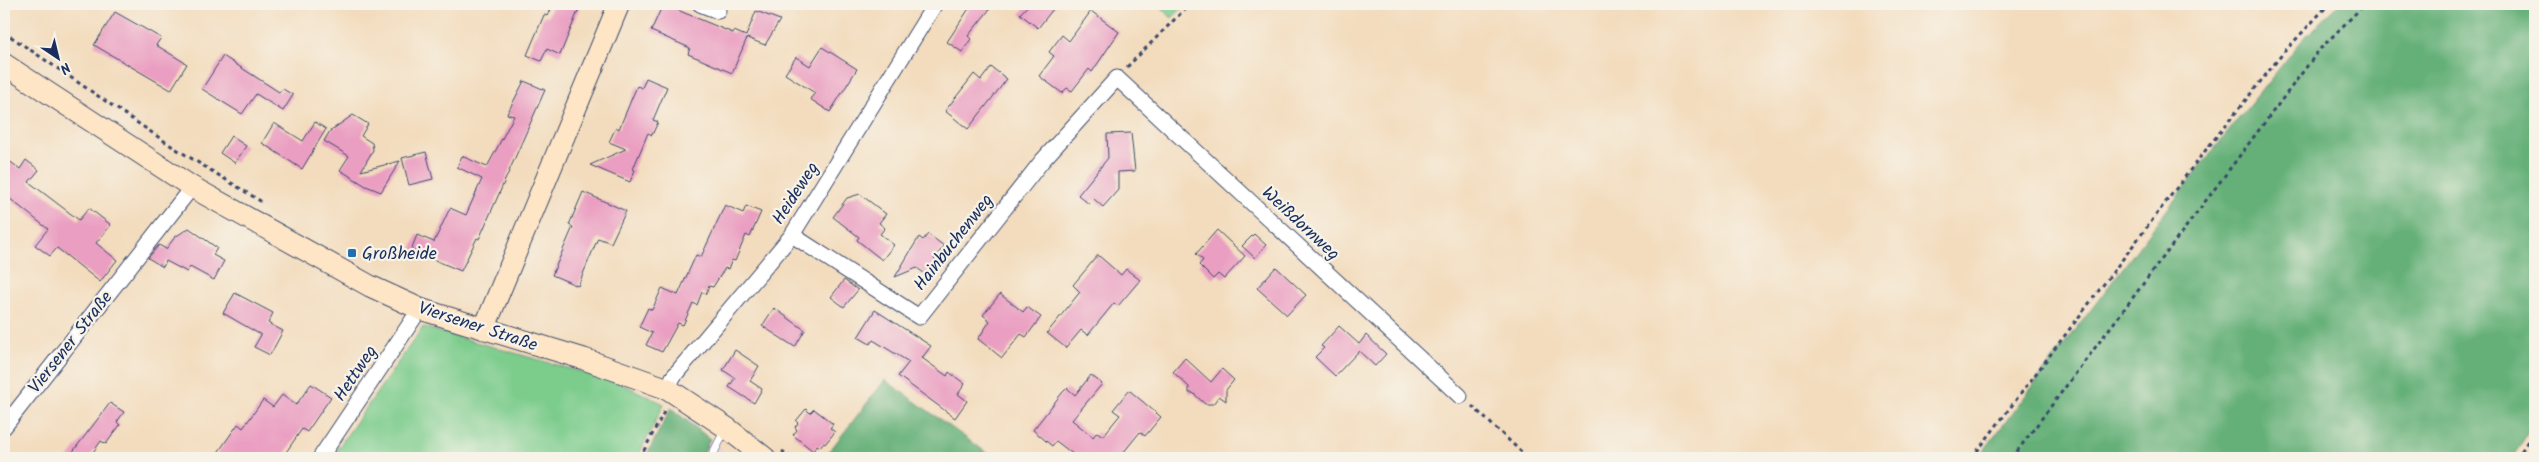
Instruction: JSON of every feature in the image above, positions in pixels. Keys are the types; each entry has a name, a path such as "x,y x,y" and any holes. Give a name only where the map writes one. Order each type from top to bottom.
{"main road":[{"path":"484,328 619,4"},
{"name":"Viersener Straße","path":"4,64 192,186 335,267 420,310 584,359 668,390 726,428 772,454"}],"street":[{"path":"700,4 718,11"},
{"name":"Heideweg","path":"668,390 673,377 792,234 935,4"},
{"name":"Hainbuchenweg","path":"792,234 919,316 1042,160 1117,78"},
{"name":"Weißdornweg","path":"1117,78 1460,396"},
{"name":"Viersener Straße","path":"4,427 192,186"},
{"name":"Hettweg","path":"320,458 420,310"}],"lane":[{"path":"712,458 726,428"}],"path":[{"path":"1117,78 1190,4"},
{"path":"1972,458 2197,161 2284,52 2330,4"},
{"path":"2012,458 2320,49 2365,4"},
{"path":"4,32 173,147 263,202"},
{"path":"640,458 669,404 668,390"},
{"path":"1460,396 1528,458"},
{"path":"2517,458 2535,430"},
{"path":"772,454 792,458"}],"shaded area":[{"path":"710,439 730,456 727,458 701,458"}],"green space":[{"path":"1157,4 1186,4 1172,18"},
{"path":"2338,4 2535,4 2535,422 2512,458 1978,458 2202,164 2303,39"},
{"path":"423,327 620,383 664,404 637,458 331,458"},
{"path":"885,380 994,458 824,458"},
{"path":"671,408 710,439 701,458 645,458"}],"building":[{"path":"553,4 581,4 560,55 547,49 541,61 527,55 544,15 548,16"},
{"path":"663,4 733,33 734,31 746,36 756,11 780,20 765,45 747,38 732,73 688,54 690,48 651,31"},
{"path":"972,4 994,4 968,36 971,39 962,52 947,42"},
{"path":"1029,4 1057,4 1038,28 1020,14"},
{"path":"1091,11 1119,32 1092,72 1089,69 1072,91 1067,88 1062,93 1039,76 1054,56 1049,52 1062,35 1069,41"},
{"path":"115,12 161,38 156,45 187,64 171,90 94,45"},
{"path":"822,47 857,69 830,112 810,99 815,93 785,74 796,57 810,66"},
{"path":"223,56 279,92 283,89 293,95 283,111 256,94 242,114 202,89"},
{"path":"991,67 1007,79 968,129 945,111 974,74 981,80"},
{"path":"646,78 667,87 653,120 658,122 652,135 648,133 633,169 635,170 630,182 590,165 626,149 609,142 616,127 619,129 637,86 642,88"},
{"path":"524,81 545,90 479,239 477,238 461,271 411,250 417,235 434,242 450,208 466,215 482,179 457,167 462,156 487,167 514,116 507,114"},
{"path":"353,115 368,124 361,136 372,143 373,150 361,171 400,161 381,192 366,186 340,170 349,156 324,141 330,131"},
{"path":"315,122 326,129 302,169 262,143 274,123 303,141"},
{"path":"1131,133 1135,171 1118,172 1118,190 1103,207 1094,199 1089,204 1078,195 1108,158 1107,134"},
{"path":"231,136 246,146 235,163 220,153"},
{"path":"426,152 433,179 409,185 402,158"},
{"path":"4,157 20,169 26,160 39,170 29,182 79,220 89,208 111,225 96,243 117,260 100,282 57,248 50,256 35,245 48,229 4,194"},
{"path":"583,192 626,211 611,243 598,238 578,286 552,275 573,227 569,225"},
{"path":"860,194 886,214 879,223 885,228 880,234 894,245 882,260 857,240 859,237 833,217 847,198"},
{"path":"725,205 743,213 746,206 761,212 750,237 746,235 735,261 732,260 728,269 725,268 713,287 709,286 706,294 702,292 697,305 693,303 683,325 678,323 662,352 646,345 652,333 639,327 648,308 652,310 662,288 678,295 696,255 701,257"},
{"path":"189,228 217,248 213,255 224,261 214,280 190,267 187,272 166,261 163,267 148,258 159,245 166,249 175,237"},
{"path":"1217,230 1245,256 1224,279 1218,274 1213,279 1199,265 1203,260 1196,254"},
{"path":"928,234 944,246 934,259 938,263 928,276 917,268 895,277 919,237 923,240"},
{"path":"1254,234 1266,245 1255,258 1242,246"},
{"path":"1098,255 1121,275 1126,269 1140,280 1118,306 1114,303 1088,335 1081,330 1066,348 1047,333 1080,292 1073,285"},
{"path":"1276,267 1306,295 1287,315 1257,288"},
{"path":"844,280 858,290 844,307 831,297"},
{"path":"235,293 273,313 268,323 283,331 270,355 254,347 261,335 223,313"},
{"path":"1000,294 1023,312 1027,307 1041,317 1026,337 1021,334 1002,358 978,339 990,321 983,315"},
{"path":"774,308 805,330 795,347 762,326"},
{"path":"875,310 931,346 922,358 947,376 949,372 965,384 958,394 967,401 955,418 898,376 909,362 873,340 870,344 858,337"},
{"path":"1339,326 1359,344 1366,335 1386,354 1375,366 1359,351 1335,376 1315,357 1324,348 1321,346"},
{"path":"735,350 759,366 750,381 762,389 754,403 729,387 735,378 723,370"},
{"path":"1185,358 1211,382 1222,369 1234,380 1226,390 1226,401 1219,396 1213,404 1205,404 1193,393 1189,393 1189,387 1173,372"},
{"path":"1091,375 1102,384 1072,420 1093,437 1097,432 1103,436 1120,415 1113,410 1129,390 1161,417 1145,436 1140,432 1119,458 1078,458 1056,441 1052,446 1033,430 1067,388 1075,395"},
{"path":"311,384 331,397 307,432 302,429 282,458 214,458 238,424 243,428 263,400 273,407 282,395 296,405"},
{"path":"110,403 124,412 117,422 120,425 106,444 101,441 89,458 68,458"},
{"path":"806,409 810,413 814,409 823,416 833,424 830,428 835,432 825,444 823,443 820,447 817,445 813,451 793,435 797,430 795,427 798,423 796,421"}],"place":[{"name":"Großheide","path":"352,253"}]}
